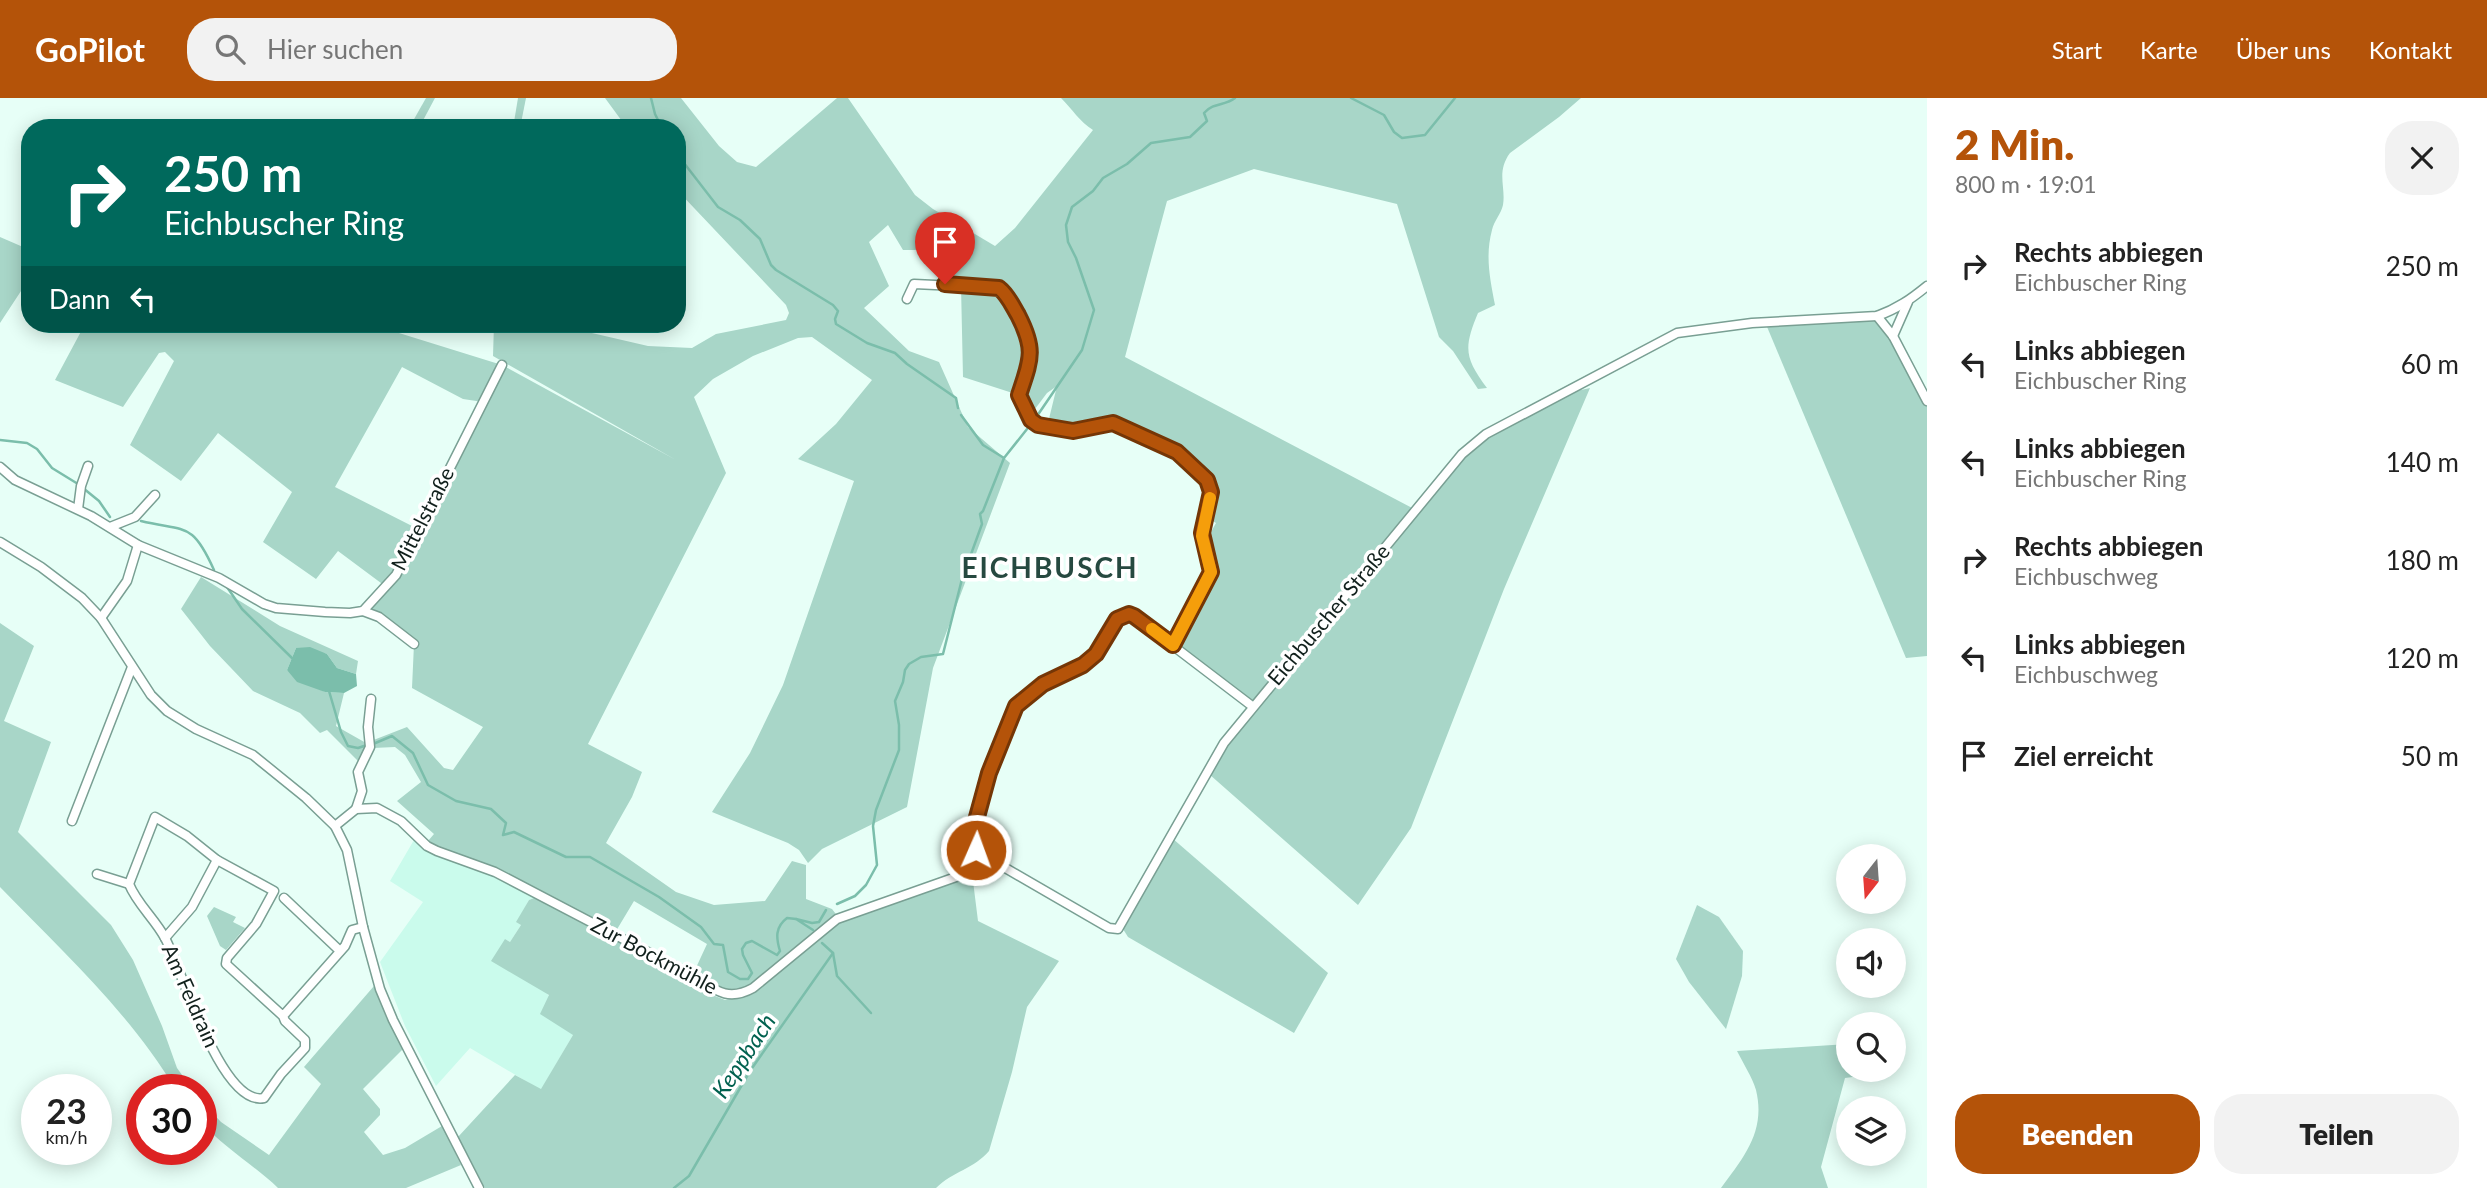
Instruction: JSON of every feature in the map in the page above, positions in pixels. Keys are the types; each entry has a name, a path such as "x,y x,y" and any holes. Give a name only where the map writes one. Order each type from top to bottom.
{"street":[{"path":"907,299 914,284 999,288 1006,293 1031,346 1030,360 1019,395 1039,424 1073,431 1113,423 1177,452 1207,480 1211,492 1202,536 1211,572 1173,645"},
{"path":"1927,286 1908,302 1877,316 1893,336 1927,401"},
{"path":"1893,336 1908,302"},
{"name":"Eichbuscher Straße","path":"983,858 1002,866 1109,928 1118,929 1224,743 1462,454 1486,434 1677,333 1752,323 1877,316"},
{"name":"Mittelstraße","path":"363,611 396,575 502,365"},
{"path":"78,509 81,486 88,466"},
{"path":"0,467 15,480 78,509 138,545 219,578 264,604 276,608 350,614 363,611 379,617 414,644"},
{"path":"110,527 135,517 155,495"},
{"path":"0,542 82,597 101,618 151,695 167,711 196,729 253,755 306,798 335,826 347,850 377,980 393,1020 479,1188"},
{"path":"101,618 127,581 138,545"},
{"path":"983,858 976,850 974,828 989,773 1016,706 1043,684 1083,665 1096,654 1117,619 1129,614 1134,616 1252,706"},
{"path":"72,821 132,667"},
{"path":"335,826 356,809 362,791 358,772 370,744 371,699"},
{"name":"Zur Bockmühle","path":"356,809 367,807 386,812 427,846 495,872 679,968 720,993 730,995 741,995 753,988 837,919 956,877 974,867 983,858"},
{"path":"97,874 129,884 155,817 187,836 217,860 274,891 256,924 227,958 226,964 283,1016 340,951 352,930 363,926"},
{"path":"165,938 192,907 217,860"},
{"name":"Am Feldrain","path":"129,884 165,938 208,1043 233,1080 260,1100 305,1048 305,1041 283,1016"},
{"path":"284,898 340,951"}],"shaded area":[{"path":"426,98 435,98 424,119 414,119"},
{"path":"518,98 526,98 522,119 514,119"},
{"path":"605,98 681,98 719,146 737,162 756,167 837,98 848,98 915,195 933,209 995,246 1015,228 1093,130 1061,98 1581,98 1510,153 1503,167 1503,205 1493,227 1489,249 1495,305 1478,313 1468,345 1474,369 1487,388 1478,389 1453,351 1439,337 1397,204 1254,169 1167,201 1125,357 1416,510 1462,454 1486,434 1558,395 1590,388 1504,589 1411,828 1358,905 1209,774 1230,739 1252,711 1173,645 1211,572 1202,536 1207,539 1216,523 1205,516 1211,492 1207,480 1177,452 1113,423 1073,431 1047,427 1057,386 1047,393 1029,417 1019,395 963,377 961,286 945,284 921,250 903,250 888,225 869,242 889,286 864,308 909,351 939,362 968,427 1010,463 933,668 907,807 822,849 808,863 799,850 788,843 712,812 750,753 783,685 854,481 798,459 836,424 872,380 812,337 798,338 753,356 713,379 694,397 726,473 588,744 642,772 632,797 606,843 676,892 714,905 765,901 792,861 806,865 806,899 832,909 842,922 865,910 907,899 972,873 978,921 1059,961 1027,1007 989,1151 977,1162 936,1188 485,1188 458,1137 515,1075 541,1089 573,1035 540,1014 549,995 491,961 505,939 510,942 521,925 516,922 529,900 534,898 682,971 715,996 725,1000 738,997 694,972 707,944 634,901 616,931 487,866 438,848 428,841 434,834 397,801 421,782 405,755 395,747 373,748 371,741 407,727 444,768 453,770 483,727 412,688 414,644 379,617 363,611 385,586 338,551 316,579 263,542 292,492 218,433 181,481 130,445 174,361 165,352 159,353 123,407 55,380 80,333 399,333 502,365 676,460 493,356 494,333 592,333 648,346 692,348 716,334 786,320 789,313 786,305 686,199 686,119 620,119","holes":["402,367 463,399 483,402 418,529 335,487"]},
{"path":"0,237 21,246 21,291 0,323"},
{"path":"1872,319 1883,326 1927,402 1927,656 1906,658 1765,322"},
{"path":"201,577 280,626 358,661 356,674 337,668 327,654 296,648 287,670 325,692 344,693 336,726 366,743 367,749 360,763 327,730 320,733 300,713 253,691 210,646 181,609"},
{"path":"0,623 34,646 4,721 51,742 18,832 111,925 133,960 181,1074 166,1074 116,1009 0,887"},
{"path":"310,647 327,654 337,668 356,674 357,686 344,693 325,692 297,682 287,670 296,648"},
{"path":"1172,838 1328,973 1294,1033 1128,937 1123,929 1125,920"},
{"path":"414,840 438,855 478,869 534,898 529,900 517,922 521,925 510,942 505,939 549,996 573,1035 541,1090 470,1048 436,1086 405,1026 380,962 423,902 390,881"},
{"path":"1697,905 1719,917 1743,951 1742,976 1726,1029 1689,982 1676,959"},
{"path":"214,907 236,917 233,922 245,928 226,950 220,946 207,916"},
{"path":"374,986 387,1019 404,1048 363,1089 380,1109 380,1115 364,1132 383,1155 405,1148 442,1126 461,1165 406,1188 278,1188 217,1138 217,1118 269,1155 321,1084 304,1067"},
{"path":"1836,1045 1836,1082 1844,1082 1840,1096 1836,1096 1836,1111 1821,1167 1828,1188 1721,1188 1751,1143 1758,1118 1756,1090 1737,1051"}],"waterway":[{"path":"651,98 658,119"},
{"name":"Keppbach","path":"1035,419 1082,350 1094,310 1068,242 1066,225 1072,207 1093,191 1103,178 1127,164 1151,143 1190,137 1207,121 1204,113 1235,98"},
{"name":"Keppbach","path":"1351,98 1384,115 1394,132 1402,138 1425,135 1455,98"},
{"path":"686,166 718,207 740,220 760,239 771,265 776,270 833,305 838,311 836,324 867,343 895,353 956,398 958,408"},
{"path":"961,415 983,445 1004,458"},
{"name":"Keppbach","path":"837,904 855,896 866,885 877,865 873,826 876,810 899,750 895,701 905,670 909,664 921,657 943,654 962,579 982,524 980,514 1004,458 1031,424"},
{"path":"0,440 27,443 37,449 52,468 78,484"},
{"path":"83,488 99,501 110,517"},
{"path":"141,521 186,531 200,543 214,570"},
{"path":"227,587 242,609 293,659"},
{"path":"329,691 348,746 358,748 367,745"},
{"path":"373,744 392,736 413,753 428,785 456,801 491,809 506,823 503,835 514,832 566,857 590,857 659,897 701,927 714,944 723,945 728,972 740,979 748,979 752,973 743,955 742,949 746,943 752,941 777,955 780,951 777,937 780,925 787,918 796,919"},
{"name":"Keppbach","path":"813,930 796,919 819,922 826,910"},
{"name":"Keppbach","path":"674,1188 689,1176 750,1071 833,953 822,943"},
{"path":"833,953 837,976 871,1013"}],"slow traffic":[{"path":"1152,629 1173,645 1211,572 1202,536 1210,498"}],"district":[{"name":"EICHBUSCH","path":"1050,568"}],"route":[{"path":"945,284 999,288 1006,293 1031,346 1030,360 1019,395 1031,420 1046,428 1073,431 1113,423 1130,429 1177,452 1207,480 1211,492 1202,536 1211,572 1173,645 1129,614 1117,619 1096,654 1083,665 1043,684 1016,706 989,773 974,828 976,850"}]}
